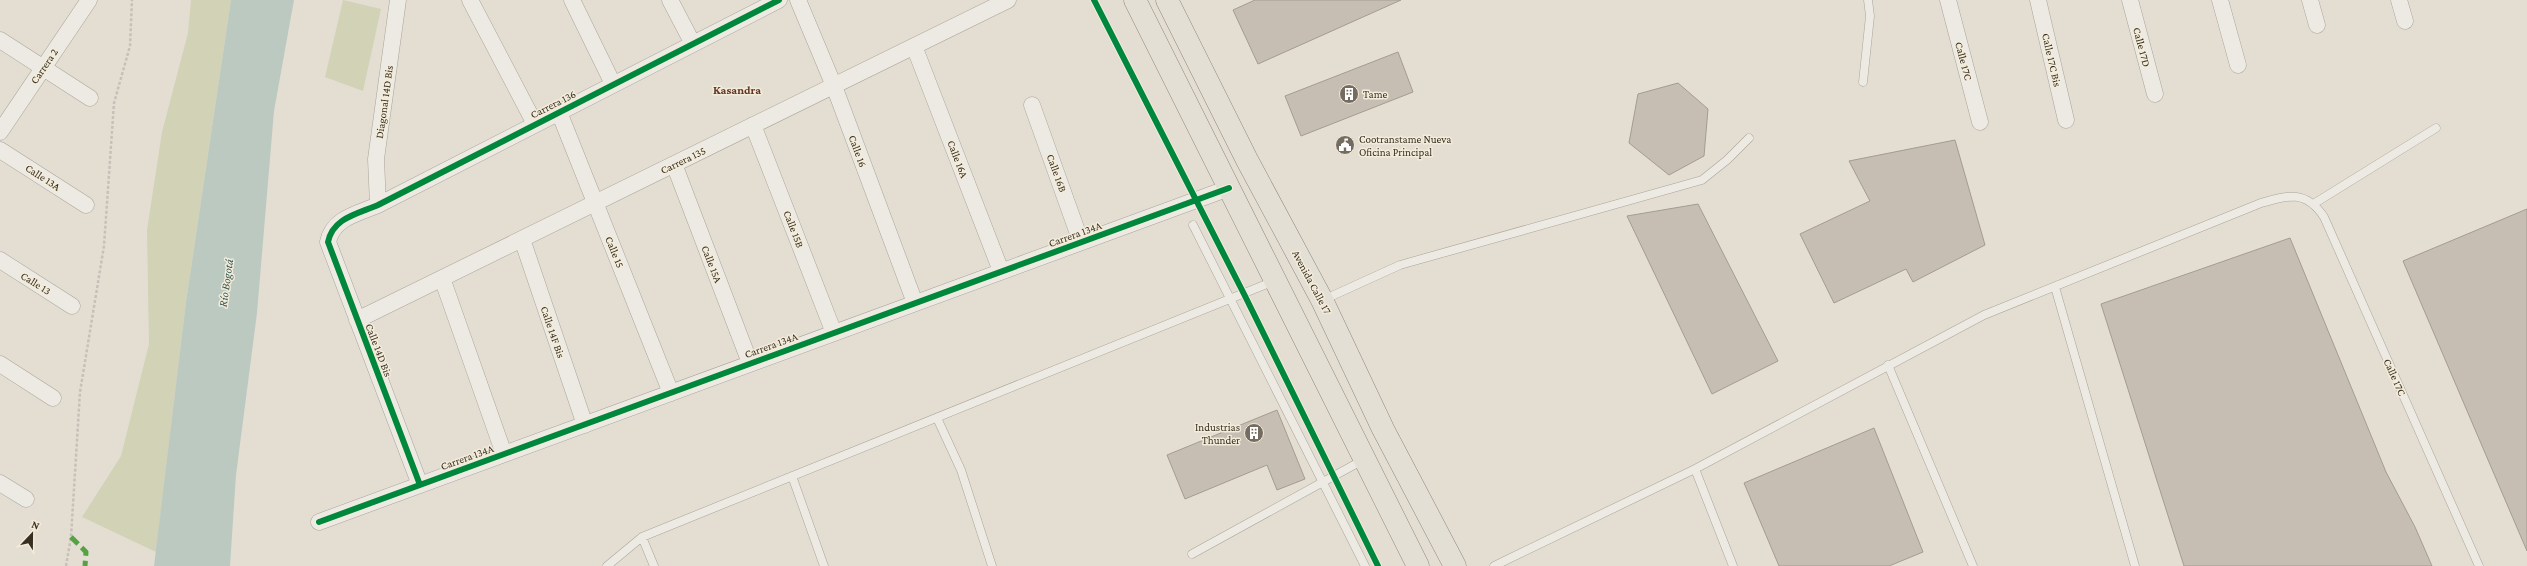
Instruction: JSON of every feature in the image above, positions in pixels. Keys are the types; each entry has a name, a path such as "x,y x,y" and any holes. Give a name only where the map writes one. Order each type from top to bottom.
{"main road":[{"path":"1135,0 1418,566"},
{"name":"Avenida Calle 17","path":"1167,0 1247,160 1322,300 1383,430 1455,566"}],"street":[{"name":"Carrera 2","path":"0,132 42,67 89,0"},
{"name":"Diagonal 14D Bis","path":"378,205 376,159 398,0"},
{"path":"470,0 535,124"},
{"path":"572,0 614,84"},
{"path":"670,0 693,44"},
{"name":"Calle 16","path":"798,0 834,86 915,303"},
{"name":"Carrera 135","path":"357,320 1008,0"},
{"name":"Calle 17C","path":"1948,0 1980,122"},
{"name":"Calle 17C Bis","path":"2038,0 2066,120"},
{"name":"Calle 17D","path":"2130,0 2155,94"},
{"path":"2220,0 2238,65"},
{"path":"2310,0 2316,26"},
{"path":"2399,0 2405,21"},
{"name":"Carrera 136","path":"336,223 378,205 775,1"},
{"path":"0,40 90,98"},
{"name":"Calle 16A","path":"914,46 1002,271"},
{"name":"Calle 16B","path":"1032,104 1081,242"},
{"name":"Calle 15","path":"559,112 671,393"},
{"name":"Calle 15B","path":"753,125 834,333"},
{"name":"Calle 13A","path":"0,150 86,205"},
{"name":"Calle 15A","path":"674,164 750,364"},
{"name":"Carrera 134A","path":"319,522 1229,188"},
{"name":"Calle 14D Bis","path":"336,223 330,231 328,242 420,485"},
{"name":"Calle 14F Bis","path":"522,239 585,424"},
{"name":"Calle 13","path":"0,260 72,306"},
{"path":"442,278 504,454"},
{"path":"0,364 53,398"},
{"path":"0,483 26,499"}],"lane":[{"path":"1863,82 1870,16 1868,0"},
{"path":"2315,204 2436,128"},
{"path":"1322,300 1400,265 1702,180 1727,160 1749,138"},
{"name":"Calle 17C","path":"2055,287 2261,203 2283,197 2302,197 2315,204 2328,224 2479,566"},
{"path":"1193,225 1365,566"},
{"path":"607,566 642,537 1275,281"},
{"path":"1494,566 1694,469 1984,315 2055,287 2135,566"},
{"path":"1888,365 1973,566"},
{"path":"937,418 961,470 992,566"},
{"path":"1192,554 1365,459"},
{"path":"1694,469 1734,566"},
{"path":"792,476 824,566"},
{"path":"642,537 654,566"}],"path":[{"path":"66,566 71,537 80,392 104,246 114,103 130,46 132,0"}],"green space":[{"path":"191,0 231,0 186,302 156,552 82,517 121,456 149,344 147,230 162,132 188,33"},
{"path":"343,0 381,9 363,91 325,77"}],"water":[{"name":"Río Bogotá","path":"231,0 294,0 274,111 257,313 236,475 230,566 154,566 186,302"}],"building":[{"path":"1255,0 1401,0 1258,64 1233,10"},
{"name":"Tame","path":"1398,52 1413,92 1301,136 1285,96"},
{"path":"1678,83 1708,109 1704,156 1669,175 1629,143 1638,94"},
{"path":"1955,140 1985,245 1913,282 1906,269 1834,303 1800,234 1870,201 1849,161"},
{"path":"1698,204 1778,361 1712,394 1627,216"},
{"path":"2527,209 2527,551 2403,261"},
{"path":"2290,238 2386,472 2415,527 2432,566 2184,566 2101,304"},
{"name":"Industrias Thunder","path":"1277,410 1305,479 1277,490 1267,465 1185,499 1167,455"},
{"path":"1874,428 1923,552 1889,566 1779,566 1744,483"}],"marked path":[{"path":"71,537 86,552 85,566"}],"cycle path":[{"path":"420,485 328,242 335,227 340,222 354,214 378,205 779,0"},
{"path":"1094,0 1244,294 1378,566"},
{"path":"319,522 1229,188"}],"place":[{"name":"Tame","path":"1349,94"},
{"name":"Cootranstame Nueva Oficina Principal","path":"1345,145"},
{"name":"Industrias Thunder","path":"1254,433"}],"district":[{"name":"Kasandra","path":"737,90"}]}
